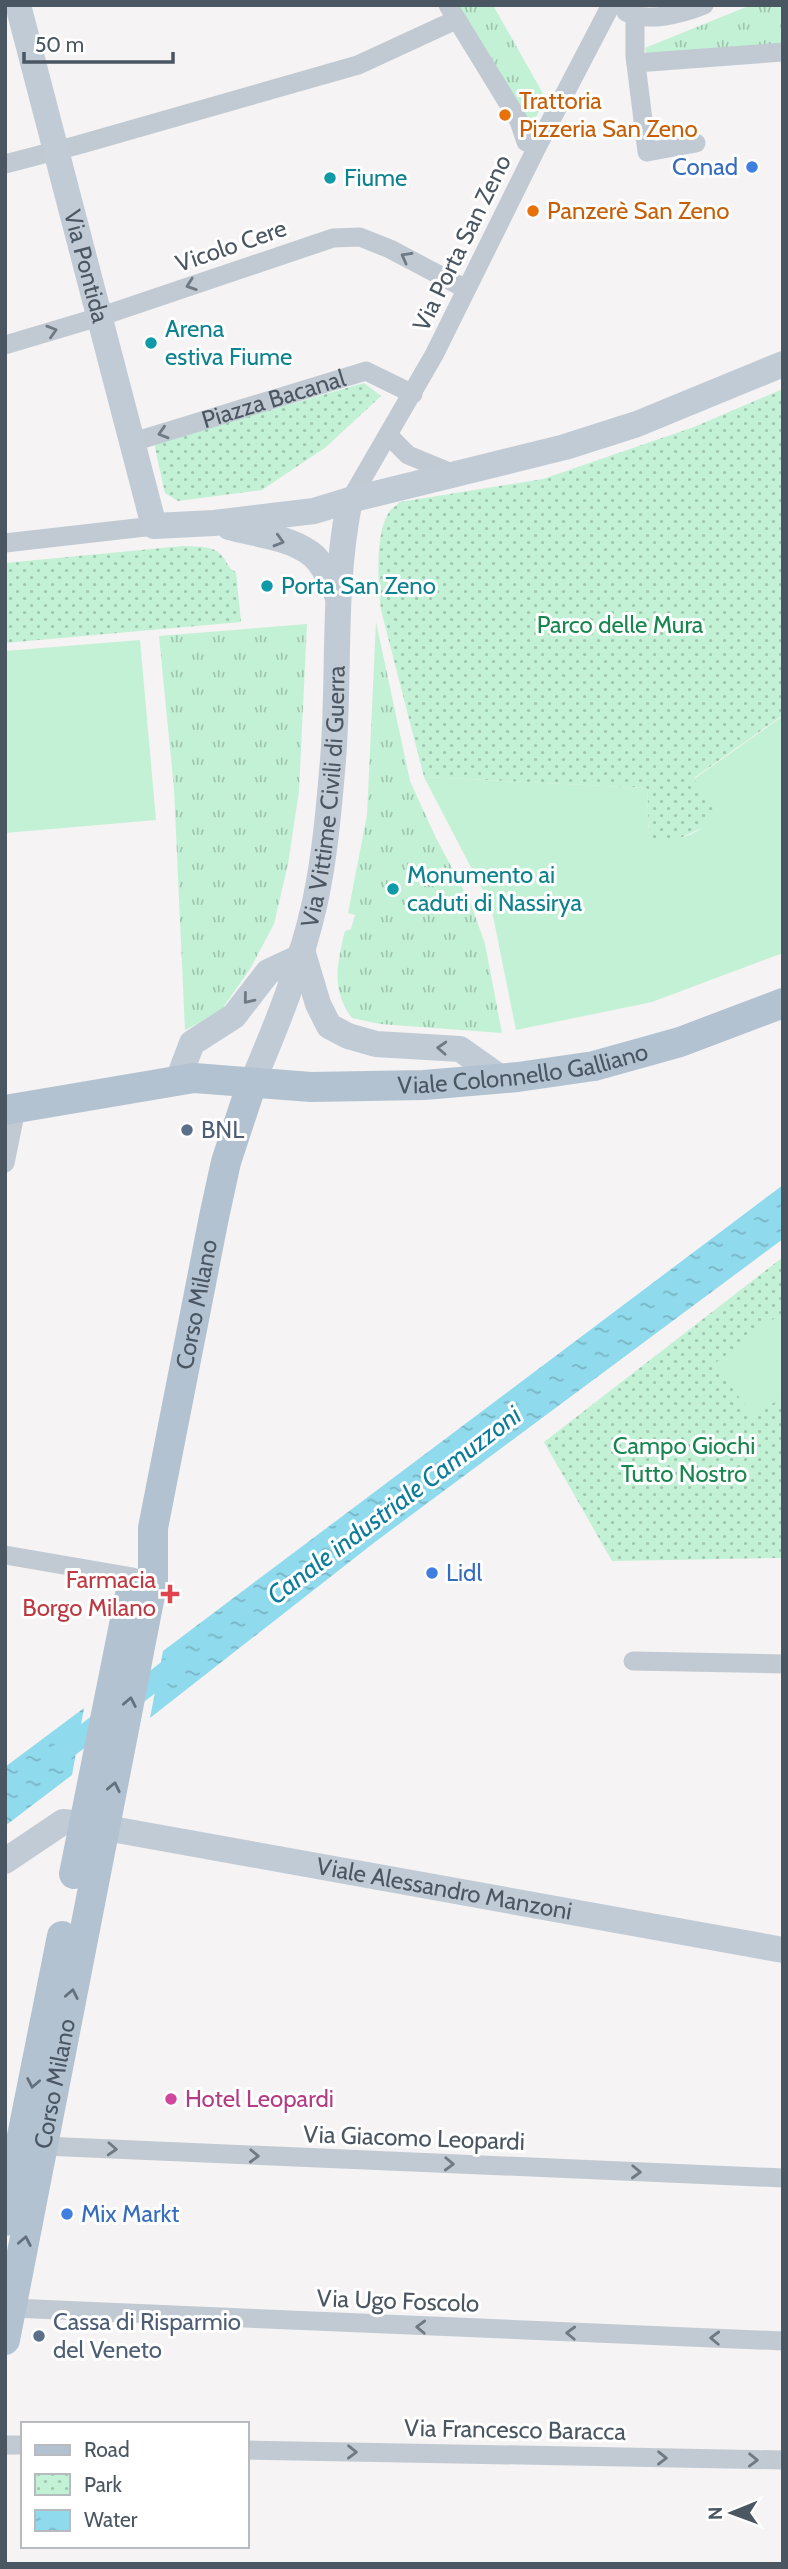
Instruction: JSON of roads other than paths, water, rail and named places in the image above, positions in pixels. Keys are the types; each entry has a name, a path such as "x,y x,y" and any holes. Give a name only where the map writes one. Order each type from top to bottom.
{"main road":[{"name":"Viale Colonnello Galliano","path":"11,1109 178,1080 211,1078 311,1087 411,1086 594,1066 680,1042 783,1003"},
{"name":"Corso Milano","path":"5,2221 95,1826 122,1746 153,1580 153,1528 226,1163 252,1083"},
{"name":"Corso Milano","path":"5,2340 94,1873 97,1762 133,1577 153,1528"}],"street":[{"name":"Via Pontida","path":"18,5 154,526"},
{"path":"612,5 635,17 668,15 704,5"},
{"name":"Via Porta San Zeno","path":"350,500 413,394 612,5"},
{"path":"5,164 358,65 448,14 519,121 526,142"},
{"path":"635,17 636,63 647,152 696,144"},
{"path":"636,63 783,52"},
{"name":"Vicolo Cere","path":"5,345 99,317 333,237 360,237 390,249 466,289"},
{"path":"5,543 314,512 350,500 565,447 638,424 783,364"},
{"name":"Piazza Bacanal","path":"133,442 366,371 413,394"},
{"path":"388,435 408,455 454,474"},
{"path":"147,498 183,524"},
{"name":"Via Vittime Civili di Guerra","path":"252,1083 274,1032 301,954 315,901 333,760 337,595 350,500"},
{"path":"214,523 290,543 310,553 322,566 337,595"},
{"path":"178,1080 192,1043 234,1016 268,972 301,954 329,1026 348,1036 376,1044 460,1049 501,1078"},
{"path":"5,1163 11,1109"},
{"path":"5,1555 133,1577"},
{"path":"633,1661 783,1664"},
{"path":"5,1861 63,1822 95,1826"},
{"name":"Viale Alessandro Manzoni","path":"95,1826 783,1950"},
{"name":"Via Giacomo Leopardi","path":"43,2146 783,2178"},
{"name":"Via Ugo Foscolo","path":"11,2308 783,2341"},
{"name":"Via Francesco Baracca","path":"248,2449 783,2460"}],"water":[{"path":"783,1185 783,1239 375,1542 150,1718 163,1651"},
{"path":"84,1708 72,1775 5,1826 5,1767"}],"waterway":[{"name":"Canale industriale Camuzzoni","path":"57,1756 181,1660"}],"place":[{"name":"Trattoria Pizzeria San Zeno","path":"505,115"},
{"name":"Conad","path":"752,167"},
{"name":"Fiume","path":"330,178"},
{"name":"Panzerè San Zeno","path":"533,211"},
{"name":"Arena estiva Fiume","path":"151,343"},
{"name":"Porta San Zeno","path":"267,586"},
{"name":"Monumento ai caduti di Nassirya","path":"393,889"},
{"name":"BNL","path":"187,1130"},
{"name":"Lidl","path":"432,1573"},
{"name":"Farmacia Borgo Milano","path":"170,1594"},
{"name":"Hotel Leopardi","path":"171,2099"},
{"name":"Mix Markt","path":"67,2214"},
{"name":"Cassa di Risparmio del Veneto","path":"39,2336"}],"park label":[{"name":"Parco delle Mura","path":"620,625"},
{"name":"Campo Giochi Tutto Nostro","path":"684,1460"}]}
